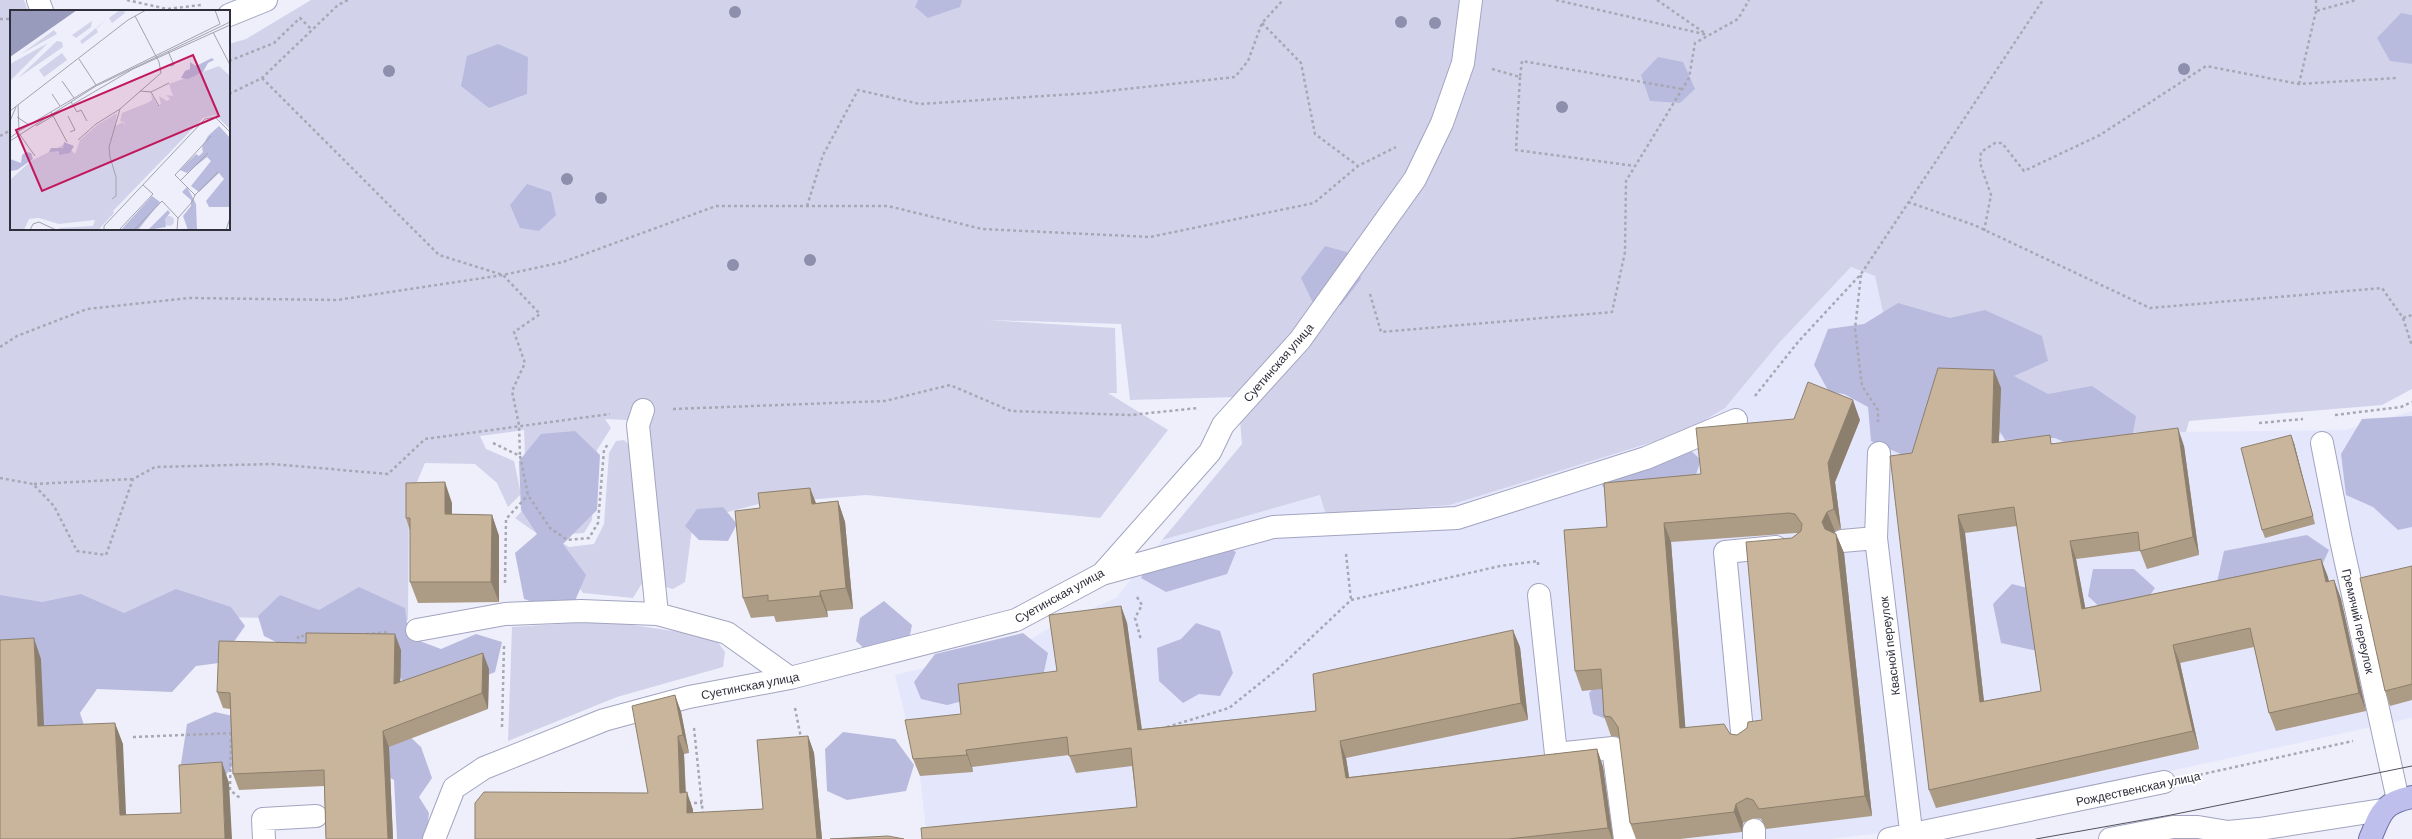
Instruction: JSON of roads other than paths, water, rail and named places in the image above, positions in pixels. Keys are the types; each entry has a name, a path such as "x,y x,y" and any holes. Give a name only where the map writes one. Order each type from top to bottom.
{"main road":[{"path":"2370,839 2397,802"}],"street":[{"path":"38,0 42,10"},
{"path":"230,15 266,0"},
{"name":"Суетинская улица","path":"434,839 454,788 484,768 604,720 689,697 790,678 1016,620 1112,571 1210,452 1223,425 1300,340 1415,179 1442,123 1462,63 1471,0"},
{"path":"640,418 657,614"},
{"path":"1112,571 1273,527 1457,518 1646,458 1736,420"},
{"name":"Гремячий переулок","path":"2322,443 2341,540 2385,733 2397,802"},
{"name":"Квасной переулок","path":"1878,453 1876,538 1912,837"},
{"path":"1842,541 1876,538"},
{"path":"1743,742 1725,552 1797,545"},
{"path":"1539,595 1556,754 1613,748 1625,839"},
{"path":"418,630 505,614 581,611 657,614 728,632 790,678"},
{"name":"Рождественская улица","path":"1890,839 1912,837 2164,782"},
{"path":"2110,839 2173,827 2198,827 2231,836 2397,802"},
{"path":"264,839 263,819 316,816"}],"tram line":[{"path":"2036,839 2171,815 2412,766"}]}
